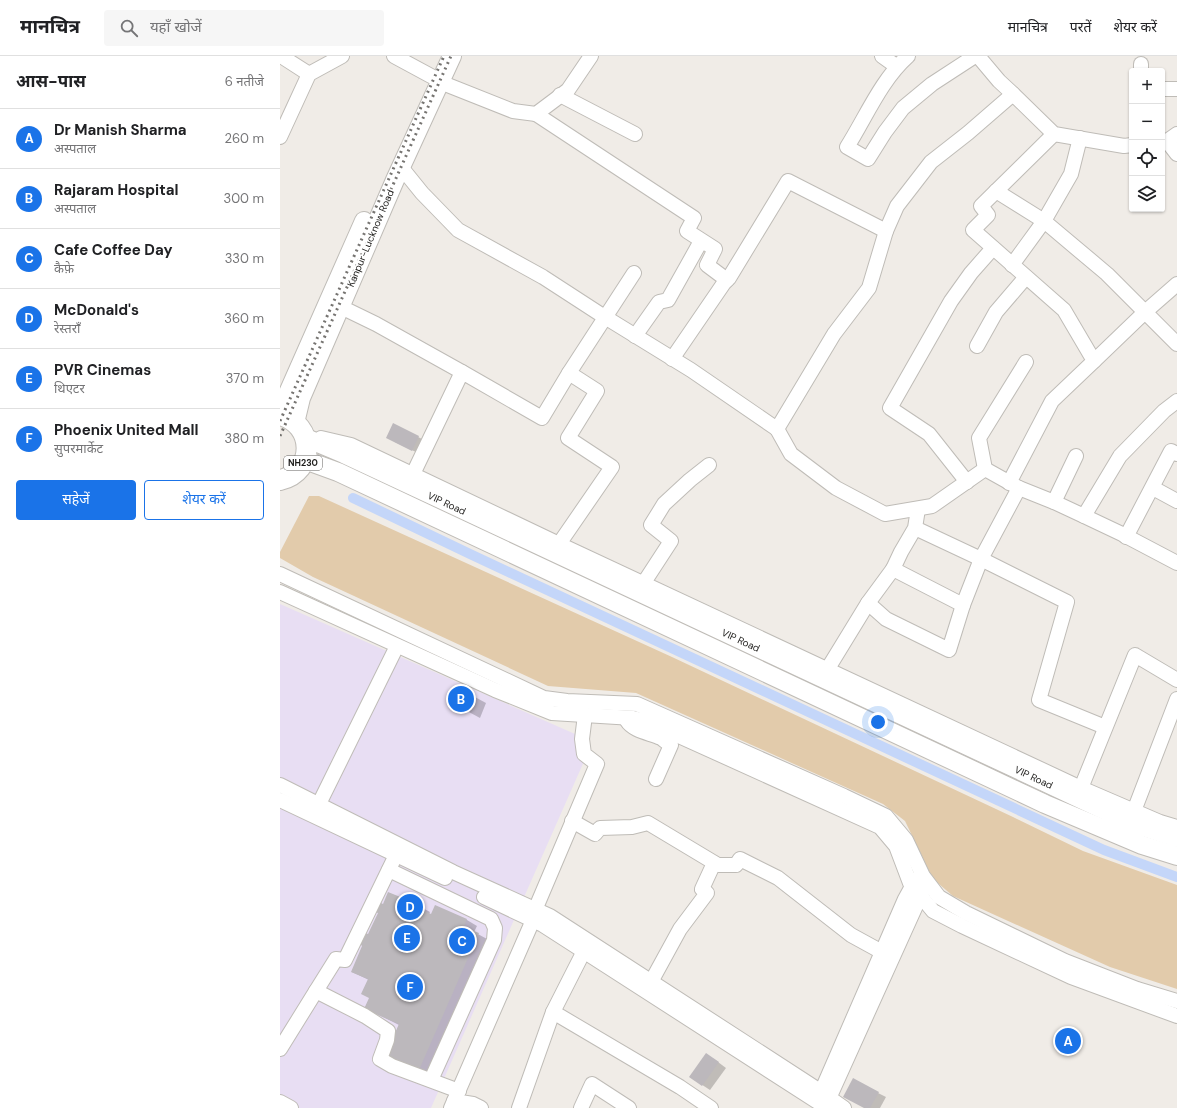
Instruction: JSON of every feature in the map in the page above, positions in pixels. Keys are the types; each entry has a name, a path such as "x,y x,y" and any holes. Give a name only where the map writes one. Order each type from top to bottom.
{"highway":[{"name":"NH230","path":"282,482 296,473 305,460 307,445 293,424"}],"main road":[{"name":"Kanpur-Lucknow Road","path":"293,424 301,398 401,167 435,79 440,56"},
{"name":"Kanpur-Lucknow Road","path":"293,424 386,171 435,79 452,56"},
{"name":"VIP Road","path":"293,424 344,454 685,609 1134,824 1177,838"},
{"name":"VIP Road","path":"305,460 338,472 1045,804 1142,845 1177,856"}],"street":[{"path":"281,56 309,74"},
{"path":"280,137 309,74 342,56"},
{"path":"394,56 435,79 514,111 536,114 694,218 687,231 716,249 707,266 727,280"},
{"path":"536,114 568,90 591,56"},
{"path":"882,56 896,66"},
{"path":"908,56 896,66 847,147 868,159 885,132 903,108 932,84 975,56"},
{"path":"978,56 998,80 1054,134 1124,146 1129,142"},
{"path":"1165,89 1177,89"},
{"path":"777,429 834,334 869,288 886,231 897,206 931,162 968,133 1013,94"},
{"path":"560,95 635,134"},
{"path":"1054,134 981,206 988,215 973,230 1064,310 1094,361"},
{"path":"1012,265 1044,221 1071,174 1080,138"},
{"path":"1169,139 1177,154"},
{"path":"401,167 422,193 458,230 543,277 672,359 777,429 791,454 836,488 886,514 932,506 985,469"},
{"path":"672,359 727,280 788,181 886,231"},
{"path":"996,191 1044,221 1107,274 1177,344"},
{"path":"635,336 658,302 668,300 701,241"},
{"path":"967,482 929,434 890,408 951,301 971,273 993,248"},
{"path":"341,307 376,324 542,418 634,273"},
{"path":"977,346 996,312 1026,277"},
{"path":"868,603 886,620 949,650 963,605 981,559 1052,401 1145,312 1177,284"},
{"path":"1026,362 979,438 985,469 1014,486 1084,516 1177,564"},
{"path":"413,474 462,372"},
{"path":"559,544 612,467 568,438 597,391 570,373"},
{"path":"1084,516 1120,456 1164,411 1177,402"},
{"name":"VIP Road","path":"293,424 352,445 643,584 685,609 827,670 1081,788 1177,828"},
{"path":"1126,537 1171,450 1177,454"},
{"path":"1054,502 1076,456"},
{"path":"643,584 671,541 651,525 664,504 709,465"},
{"path":"1152,488 1177,501"},
{"path":"827,670 868,603 893,568 914,528 918,509"},
{"path":"914,528 981,559 1067,602 1039,700 1105,727"},
{"path":"893,568 963,605"},
{"path":"280,574 544,698 567,701 616,712 648,722 880,827 896,846 916,891 933,910 968,930 1071,977 1177,1016"},
{"path":"280,592 495,690 552,713 585,714 616,712 637,704 844,796 886,816 906,840 924,876 939,897 973,916 1065,961 1137,989 1177,1001"},
{"path":"316,810 397,646"},
{"path":"1081,788 1135,655 1177,680"},
{"path":"1134,811 1177,699"},
{"path":"616,712 629,724 662,739 671,746 656,779"},
{"path":"451,1099 596,764 584,754 582,739 585,714"},
{"path":"280,785 316,810 396,855 531,916 550,916 651,982 824,1101"},
{"path":"280,800 316,810 453,872 531,916 584,952 824,1101 843,1108"},
{"path":"572,821 595,834 600,828 632,827 648,823 718,865 736,865 740,859 778,878 851,935 882,952"},
{"path":"280,1049 336,959 345,960 396,855"},
{"path":"651,982 680,930 707,893 702,889 714,863"},
{"path":"389,870 491,919 495,928 494,940 431,1080"},
{"path":"870,995 882,952 924,876"},
{"path":"824,1101 916,891"},
{"path":"519,1108 554,1012 584,952"},
{"path":"316,991 364,1016 388,1031 387,1040 380,1059 392,1066 431,1080 451,1099 473,1104 481,1108"},
{"path":"554,1012 680,1086 693,1103 711,1108"},
{"path":"581,1108 592,1084 629,1108"},
{"path":"280,1102 291,1108"}],"shaded area":[{"path":"309,496 319,496 672,657 1083,851 1177,885 1177,989 1110,967 953,896 933,879 905,821 883,804 636,693 548,686 313,577 280,558 280,552"},
{"path":"280,604 575,734 589,750 431,1108 280,1108"}],"building":[{"path":"393,423 419,436 412,451 386,438"},
{"path":"460,688 471,693 464,709 452,704"},
{"path":"388,892 420,905 418,908 431,914 435,905 467,919 464,927 479,933 419,1070 385,1055 399,1024 364,1009 369,998 361,994 368,979 351,972 362,946 358,941 363,932 368,934 378,913 373,911 377,901 383,904"},
{"path":"706,1053 719,1062 702,1086 689,1077"},
{"path":"853,1078 879,1092 870,1108 864,1108 843,1097"}],"waterway":[{"path":"353,498 1104,850 1177,877"}],"railway":[{"path":"280,421 444,56"},
{"path":"280,436 451,56"}],"place":[{"name":"Rajaram Hospital","path":"461,699"},
{"name":"McDonald's","path":"410,907"},
{"name":"PVR Cinemas","path":"407,938"},
{"name":"Cafe Coffee Day","path":"462,941"},
{"name":"Phoenix United Mall","path":"410,987"},
{"name":"Dr Manish Sharma","path":"1068,1041"}]}
